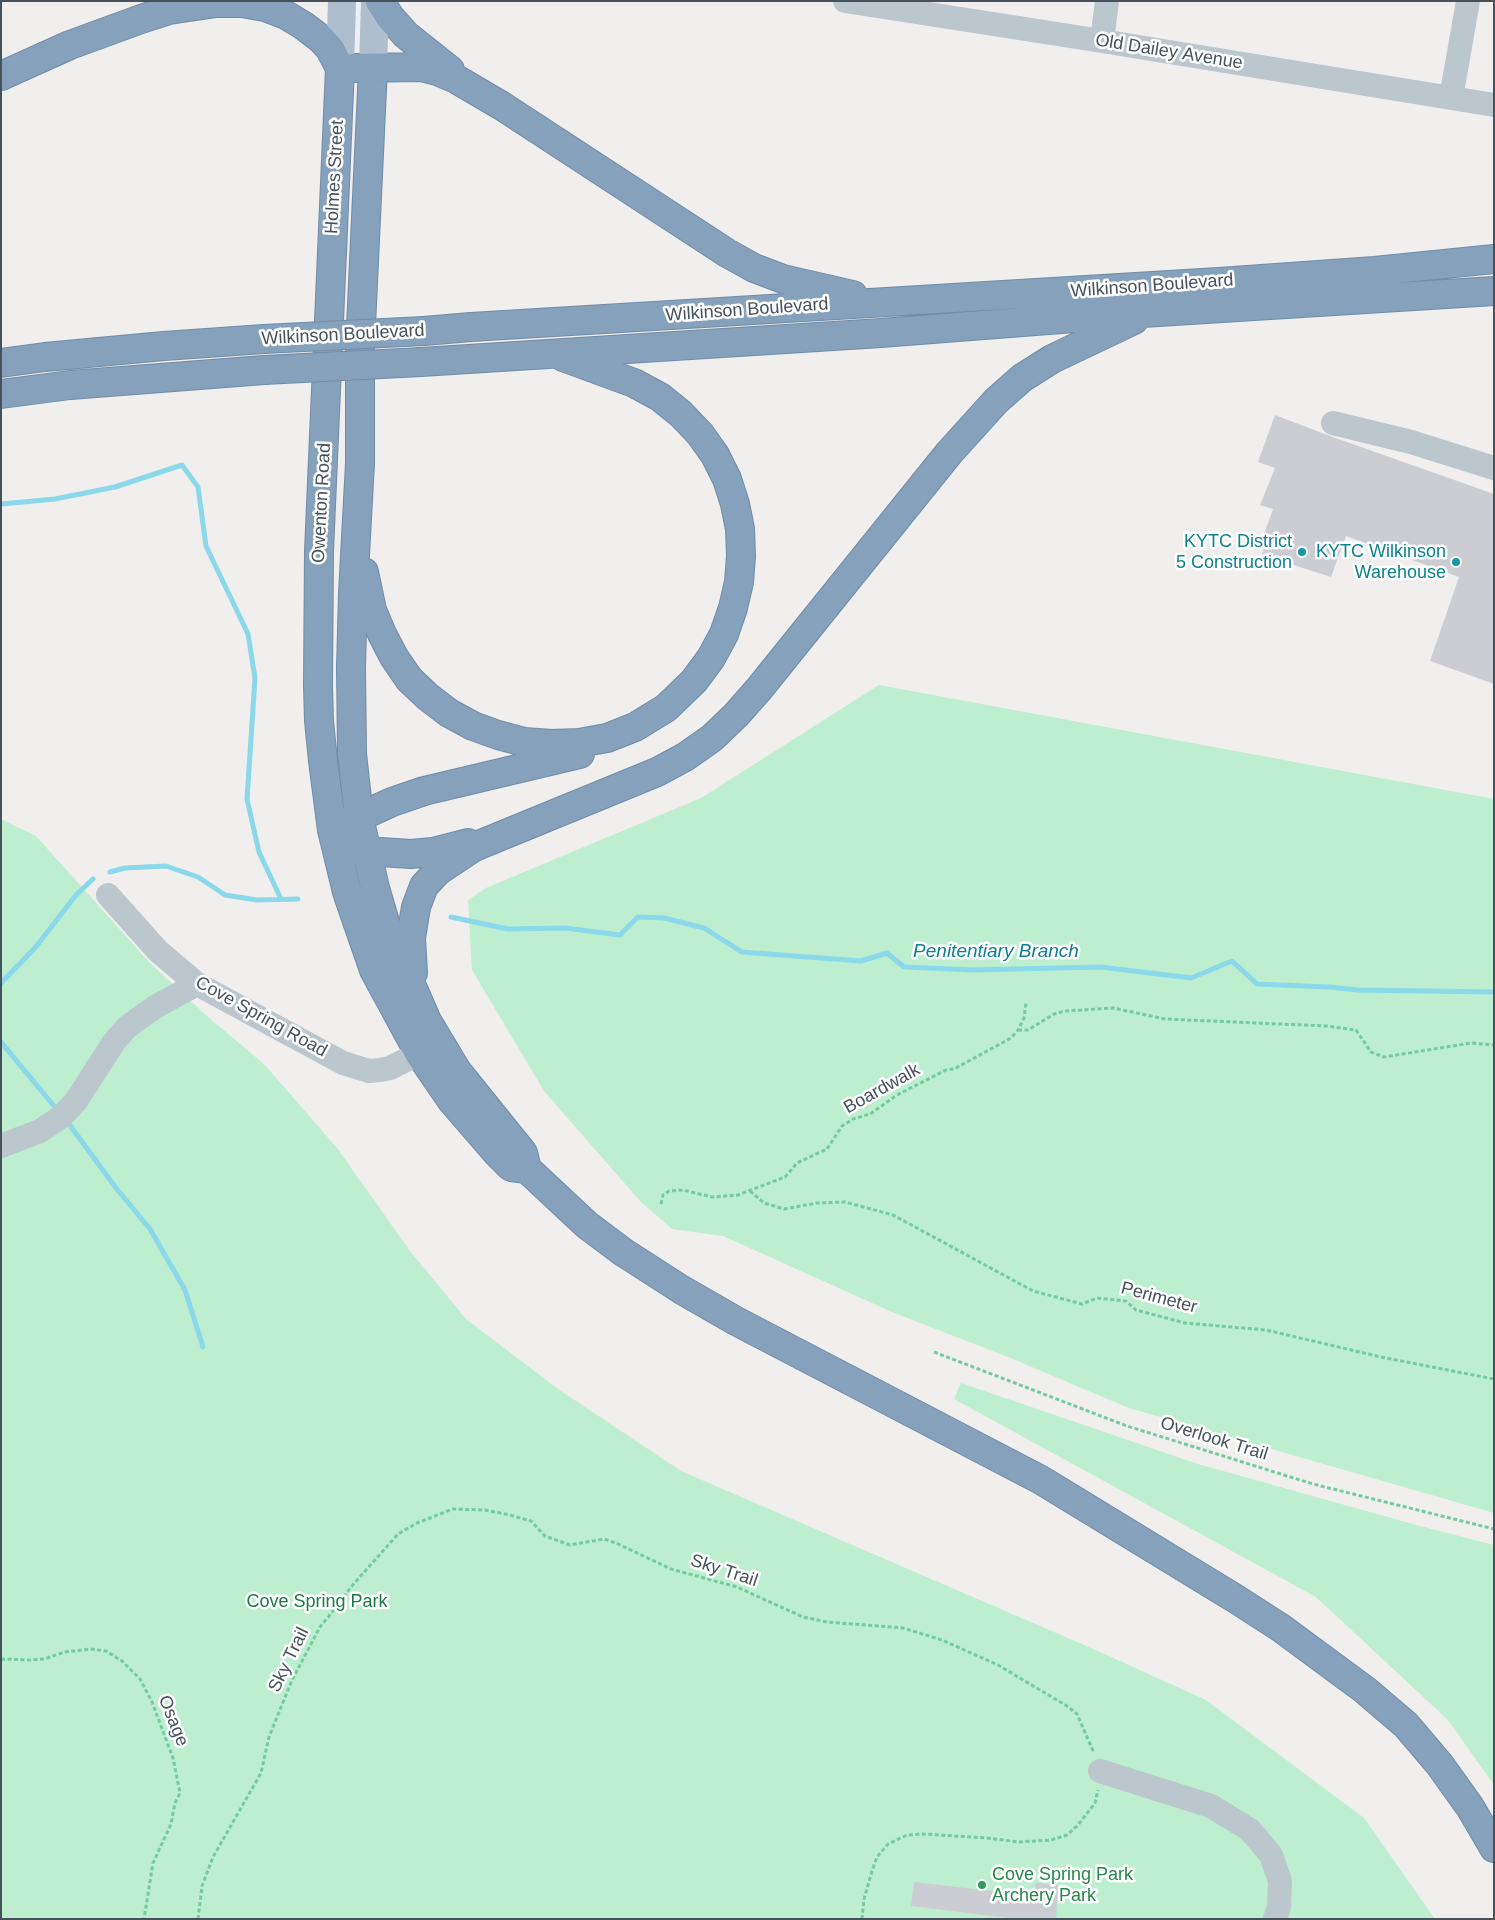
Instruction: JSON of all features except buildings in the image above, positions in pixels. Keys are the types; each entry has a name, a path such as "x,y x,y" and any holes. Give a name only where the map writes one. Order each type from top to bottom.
{"highway":[{"path":"1,76 70,45 197,1"},
{"path":"380,1 390,17 406,35 478,91 672,218 754,268 783,279 881,302"},
{"path":"169,10 216,3 242,3 265,7 286,15 304,26 330,49 340,68 421,67 444,74 478,91"},
{"name":"Holmes Street","path":"328,352 340,68"},
{"name":"Holmes Street","path":"356,532 360,463 360,347 373,68"},
{"name":"Wilkinson Boulevard","path":"1,363 164,346 264,339 424,331 1375,271 1494,259"},
{"name":"Wilkinson Boulevard","path":"1,394 70,385 264,370 881,333 1147,313 1494,291"},
{"path":"1147,313 1052,359 1022,378 996,401 949,453 759,689 712,738 685,757 657,772 474,847 438,871 424,886 416,907 411,938 411,960 417,999 429,1048 452,1101 511,1167 527,1169 587,1225 622,1252 682,1290 778,1343 1041,1480 1191,1570 1280,1628 1365,1690 1406,1724 1440,1764 1470,1807 1494,1848"},
{"name":"Owenton Road","path":"328,352 319,551 319,721 334,840 360,933 374,970 429,1048"},
{"path":"500,836 433,852 411,854 367,852 334,840 359,818 392,802 424,791 546,763 600,747 626,735 651,720 694,682 711,658 724,634 739,582 741,556 740,529 735,504 727,479 715,455 700,434 681,414 660,397 634,383 552,353"},
{"path":"356,532 372,610 382,634 394,657 409,678 428,698 449,714 473,726 498,735 524,742 551,744 579,743 607,738 635,727 666,708"},
{"path":"356,532 351,715 352,754 359,818 387,929 417,999"}],"main road":[{"name":"Holmes Street","path":"340,68 342,1"},
{"name":"Holmes Street","path":"373,68 375,1"}],"street":[{"name":"Old Dailey Avenue","path":"844,1 1494,104"},
{"path":"1102,41 1107,1"},
{"path":"1451,98 1468,1"},
{"path":"1333,423 1411,442 1494,468"},
{"name":"Cove Spring Road","path":"108,895 158,951 197,984 329,1056 356,1068 369,1071 390,1068 429,1048"},
{"path":"1,1146 40,1131 61,1116 76,1101 114,1042 127,1027 155,1007 197,984"},
{"path":"1100,1771 1211,1806 1250,1830 1271,1855 1280,1881 1279,1907 1275,1919"}],"path":[{"path":"1018,1030 1024,1018 1026,1003"},
{"name":"Boardwalk","path":"661,1204 663,1195 670,1191 683,1190 712,1197 750,1191 785,1178 797,1163 827,1149 842,1126 853,1119 870,1114 897,1095 946,1070 954,1069 1011,1038 1018,1030 1028,1030 1054,1014 1065,1011 1113,1008 1165,1019 1326,1026 1356,1030 1370,1052 1384,1057 1471,1043 1494,1045"},
{"name":"Perimeter","path":"750,1191 764,1203 784,1209 817,1203 845,1202 893,1215 1033,1291 1082,1304 1097,1298 1126,1301 1136,1310 1186,1322 1266,1330 1381,1357 1494,1379"},
{"name":"Overlook Trail","path":"934,1352 1146,1432 1313,1484 1494,1529"},
{"name":"Sky Trail","path":"198,1919 202,1886 213,1857 261,1773 269,1738 292,1680 320,1627 351,1587 398,1534 417,1523 453,1509 486,1510 531,1521 544,1536 570,1545 604,1539 671,1569 737,1588 803,1617 827,1622 903,1628 942,1640 1011,1673 1078,1714 1100,1771 1095,1803 1078,1825 1067,1835 1051,1840 1019,1842 949,1835 907,1835 888,1844 878,1856 864,1899 862,1919"},
{"name":"Osage","path":"1,1659 30,1660 90,1649 106,1651 122,1661 140,1679 152,1702 174,1758 180,1793 175,1803 170,1824 153,1863 144,1919"}],"green space":[{"path":"879,685 1494,799 1494,1513 1129,1408 1008,1357 892,1312 723,1236 672,1229 641,1202 544,1091 472,970 468,900 486,888 701,798"},
{"name":"Cove Spring Park","path":"1,819 36,836 150,963 208,1017 264,1064 337,1148 410,1251 466,1319 558,1389 681,1471 1091,1648 1206,1700 1364,1818 1435,1919 1,1919"},
{"path":"961,1383 1198,1464 1494,1545 1494,1785 1448,1720 1316,1597 954,1399"}],"waterway":[{"path":"1,504 55,499 115,487 182,465 198,487 206,546 248,634 255,678 247,799 259,852 281,899"},
{"name":"Penitentiary Branch","path":"110,872 125,868 166,866 198,877 225,895 257,900 298,899"},
{"name":"Penitentiary Branch","path":"1,983 35,948 76,895 93,879"},
{"name":"Penitentiary Branch","path":"451,917 508,929 565,928 620,935 638,917 664,918 704,928 742,952 861,961 887,953 904,967 973,970 1101,967 1191,978 1232,961 1257,984 1358,990 1494,992"},
{"path":"1,1042 54,1106"},
{"path":"69,1124 116,1188 150,1229 185,1290 203,1347"}],"place":[{"name":"KYTC District 5 Construction","path":"1302,552"},
{"name":"KYTC Wilkinson Warehouse","path":"1456,562"},
{"name":"Cove Spring Park Archery Park","path":"982,1885"}]}
